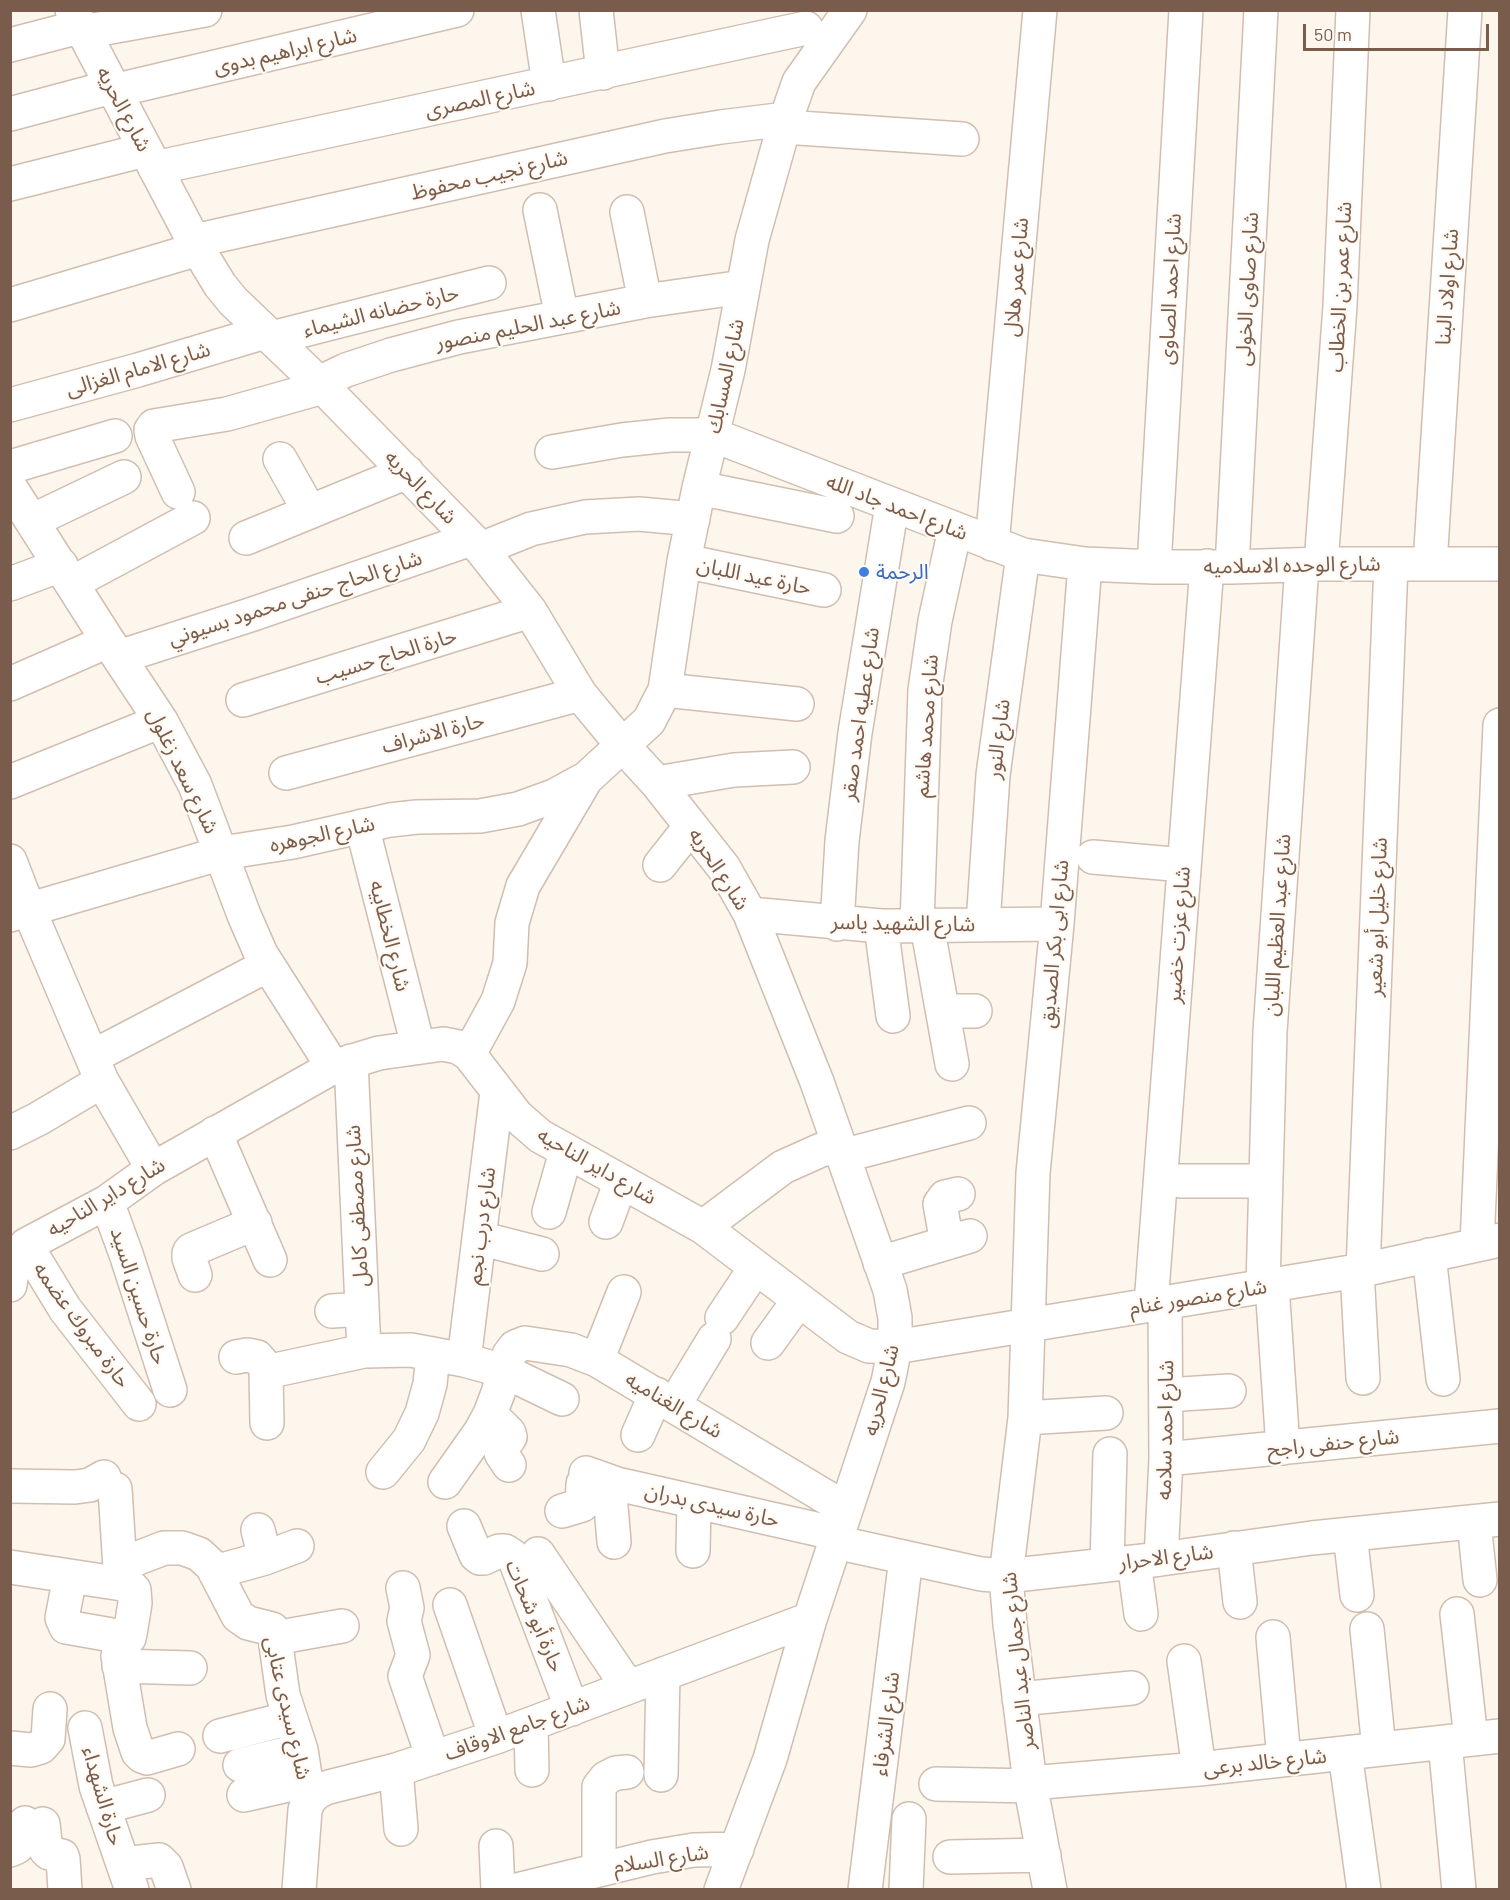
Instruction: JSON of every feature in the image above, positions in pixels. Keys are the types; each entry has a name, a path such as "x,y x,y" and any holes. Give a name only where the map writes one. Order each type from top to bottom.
{"street":[{"path":"10,45 78,23 205,10"},
{"name":"شارع ابراهيم بدوى","path":"10,114 457,10"},
{"path":"538,10 549,84"},
{"path":"596,10 603,73"},
{"name":"شارع المسابك","path":"623,746 649,721 664,690 684,561 728,370 752,240 785,123 799,82 850,10"},
{"name":"شارع عمر هلال","path":"992,544 1040,10"},
{"name":"شارع احمد الصاوى","path":"1154,567 1186,10"},
{"name":"شارع صاوى الخولى","path":"1220,567 1261,10"},
{"name":"شارع عمر بن الخطاب","path":"1312,564 1340,306 1353,10"},
{"name":"شارع اولاد البنا","path":"1430,564 1465,10"},
{"path":"799,82 807,19"},
{"name":"شارع المصرى","path":"10,184 603,73 807,19"},
{"name":"شارع الحريه","path":"78,23 196,245 220,285 233,301 321,385 476,544 530,611 580,694 657,783 724,868 750,914 817,1082 890,1290 895,1318 895,1347 888,1382 810,1619 770,1759 720,1890"},
{"path":"785,123 962,139"},
{"name":"شارع نجيب محفوظ","path":"10,305 196,245 665,136 785,123"},
{"path":"540,210 562,317"},
{"path":"627,212 645,302"},
{"name":"حارة حضانه الشيماء","path":"269,335 489,283"},
{"name":"شارع عبد الحليم منصور","path":"66,574 186,505 152,436 151,430 154,426 227,414 321,385 346,370 390,355 459,337 645,302 743,287"},
{"name":"شارع الامام الغزالى","path":"10,405 269,335"},
{"path":"552,452 622,440 670,435 713,435"},
{"name":"شارع احمد جاد الله","path":"713,435 1023,555 1085,564"},
{"path":"16,494 115,436"},
{"path":"280,459 310,512"},
{"path":"246,538 407,472"},
{"path":"16,494 124,477"},
{"name":"شارع سعد زغلول","path":"16,494 161,721 195,785 244,915 268,965 342,1064"},
{"name":"شارع الحاج حنفى محمود بسيوني","path":"10,684 113,649 250,615 476,544 585,517 639,514 696,504 837,516"},
{"name":"شارع عطيه احمد صقر","path":"837,924 842,841 855,733 892,505"},
{"name":"شارع محمد هاشم","path":"952,1064 943,1011 922,925 925,690 935,621 955,529"},
{"name":"شارع النور","path":"983,924 993,775 1023,555"},
{"name":"حارة عيد اللبان","path":"684,561 824,590"},
{"name":"شارع الوحده الاسلاميه","path":"1085,564 1154,567 1500,564"},
{"name":"شارع ابى بكر الصديق","path":"1029,1324 1033,1173 1057,924 1085,564"},
{"name":"شارع عبد العظيم اللبان","path":"1267,1286 1265,1181 1270,1032 1312,564"},
{"name":"شارع خليل أبو شعير","path":"1363,1378 1360,1270 1391,564"},
{"name":"شارع عزت خضير","path":"1158,1303 1184,865 1220,567"},
{"path":"10,584 66,574"},
{"name":"حارة الحاج حسيب","path":"243,700 530,611"},
{"path":"664,690 797,704"},
{"name":"حارة الاشراف","path":"286,772 580,694"},
{"path":"10,782 161,721"},
{"path":"1488,1242 1500,725"},
{"name":"شارع الجوهره","path":"20,913 222,853 293,842 362,826 417,817 480,816 518,809 554,796 587,777 623,746"},
{"path":"657,783 734,770 793,767"},
{"path":"469,1054 498,1002 510,963 512,923 522,886 587,777"},
{"name":"شارع الخطابيه","path":"362,826 418,1046"},
{"path":"660,865 692,826"},
{"path":"1093,857 1184,865"},
{"path":"10,861 20,913 97,1069 153,1169"},
{"name":"شارع الشهيد ياسر","path":"750,914 837,924 881,926 1057,924"},
{"path":"881,926 893,1016"},
{"path":"11,1132 38,1119 97,1069 268,965"},
{"path":"943,1011 975,1011"},
{"name":"شارع داير الناحيه","path":"16,1261 153,1169 342,1064 418,1046 443,1044 458,1047 469,1054 517,1116 540,1136 703,1227 848,1337 869,1346 895,1347"},
{"name":"شارع مصطفى كامل","path":"342,1064 347,1310 364,1351"},
{"name":"شارع درب نجم","path":"383,1472 409,1440 422,1413 430,1384 449,1358 479,1238 497,1092"},
{"path":"703,1227 783,1167 821,1150 841,1151 969,1123"},
{"path":"215,1133 270,1260"},
{"path":"549,1212 566,1152"},
{"path":"1181,1180 1265,1181"},
{"path":"606,1222 621,1181"},
{"path":"880,1263 959,1240 940,1204 945,1197 958,1194"},
{"name":"حارة حسين السيد","path":"107,1202 170,1390"},
{"path":"195,1275 189,1258 191,1250 255,1223"},
{"path":"479,1238 542,1254"},
{"name":"شارع منصور غنام","path":"895,1347 1360,1270 1488,1242"},
{"path":"1429,1255 1443,1378"},
{"name":"حارة مبروك عضمه","path":"16,1261 65,1309 121,1393"},
{"path":"638,1435 718,1328 756,1267"},
{"path":"1267,1286 1283,1448"},
{"path":"597,1360 624,1292"},
{"path":"768,1343 799,1300"},
{"name":"شارع احمد سلامه","path":"1134,1562 1166,1459 1166,1395 1158,1303"},
{"name":"شارع جمال عبد الناصر","path":"1029,1324 1025,1418 1006,1576 1019,1700 1050,1890"},
{"name":"شارع الغناميه","path":"445,1482 481,1431 498,1393 509,1355 515,1347 525,1343 571,1350 597,1360 665,1400 840,1528"},
{"path":"266,1372 364,1351 411,1350 504,1371 562,1399"},
{"path":"236,1358 247,1355 257,1358 264,1365 267,1423"},
{"path":"1166,1395 1229,1391"},
{"path":"1025,1418 1106,1413"},
{"path":"489,1414 509,1432 508,1440 501,1449 509,1465"},
{"name":"شارع حنفى راجح","path":"1166,1459 1500,1426"},
{"path":"1110,1454 1134,1562 1141,1614"},
{"path":"562,1511 582,1505 583,1484 597,1478 614,1542"},
{"name":"حارة سيدى بدران","path":"597,1478 694,1502 840,1528"},
{"path":"10,1486 75,1487 109,1483 123,1578 134,1590 136,1596 124,1652 130,1728 138,1752 147,1758 178,1749"},
{"path":"693,1551 694,1502"},
{"path":"1480,1580 1487,1520"},
{"name":"شارع الاحرار","path":"840,1528 906,1558 981,1574 1006,1576 1350,1534 1487,1520"},
{"name":"حارة أبو شحات","path":"464,1526 474,1551 480,1558 499,1551 505,1551 514,1557 572,1708"},
{"path":"1350,1534 1357,1595"},
{"path":"215,1572 262,1544 297,1546"},
{"name":"شارع سيدى عتابى","path":"10,1567 70,1577 123,1578 164,1548 182,1548 199,1554 212,1566 238,1616 248,1623 272,1629 283,1695 305,1777"},
{"path":"1233,1548 1240,1602"},
{"path":"538,1554 628,1688"},
{"name":"شارع الشرفاء","path":"865,1890 906,1558"},
{"path":"70,1577 62,1618 66,1627 124,1652 190,1668"},
{"path":"403,1588 407,1608 404,1621 413,1655 405,1676 433,1758"},
{"path":"450,1605 496,1737"},
{"path":"1457,1614 1472,1739 1459,1890"},
{"name":"شارع جامع الاوقاف","path":"242,1780 305,1777 316,1793 325,1788 396,1770 496,1737 810,1619"},
{"path":"275,1638 342,1626"},
{"path":"1367,1629 1379,1749"},
{"path":"1273,1637 1284,1759"},
{"path":"1184,1661 1199,1769"},
{"path":"674,1670 682,1706"},
{"path":"661,1774 674,1670"},
{"path":"1019,1700 1132,1688"},
{"path":"10,1748 32,1750 41,1747 48,1739 50,1708"},
{"path":"220,1736 290,1718"},
{"path":"531,1724 532,1770"},
{"name":"حارة الشهداء","path":"85,1728 92,1767 103,1807 128,1877 159,1860 166,1867 174,1890"},
{"name":"شارع خالد برعى","path":"936,1784 1031,1784 1199,1769 1472,1739"},
{"path":"1345,1753 1364,1890"},
{"path":"396,1770 401,1829"},
{"path":"598,1869 599,1787 606,1778 616,1773 627,1772"},
{"path":"299,1890 305,1777"},
{"path":"103,1807 148,1795"},
{"path":"906,1890 909,1819"},
{"path":"26,1832 49,1853 62,1856 65,1890"},
{"path":"496,1846 498,1890"},
{"name":"شارع السلام","path":"517,1890 598,1869 694,1850 737,1849"},
{"path":"950,1857 1044,1855"}],"place":[{"name":"الرحمة","path":"864,572"}]}
